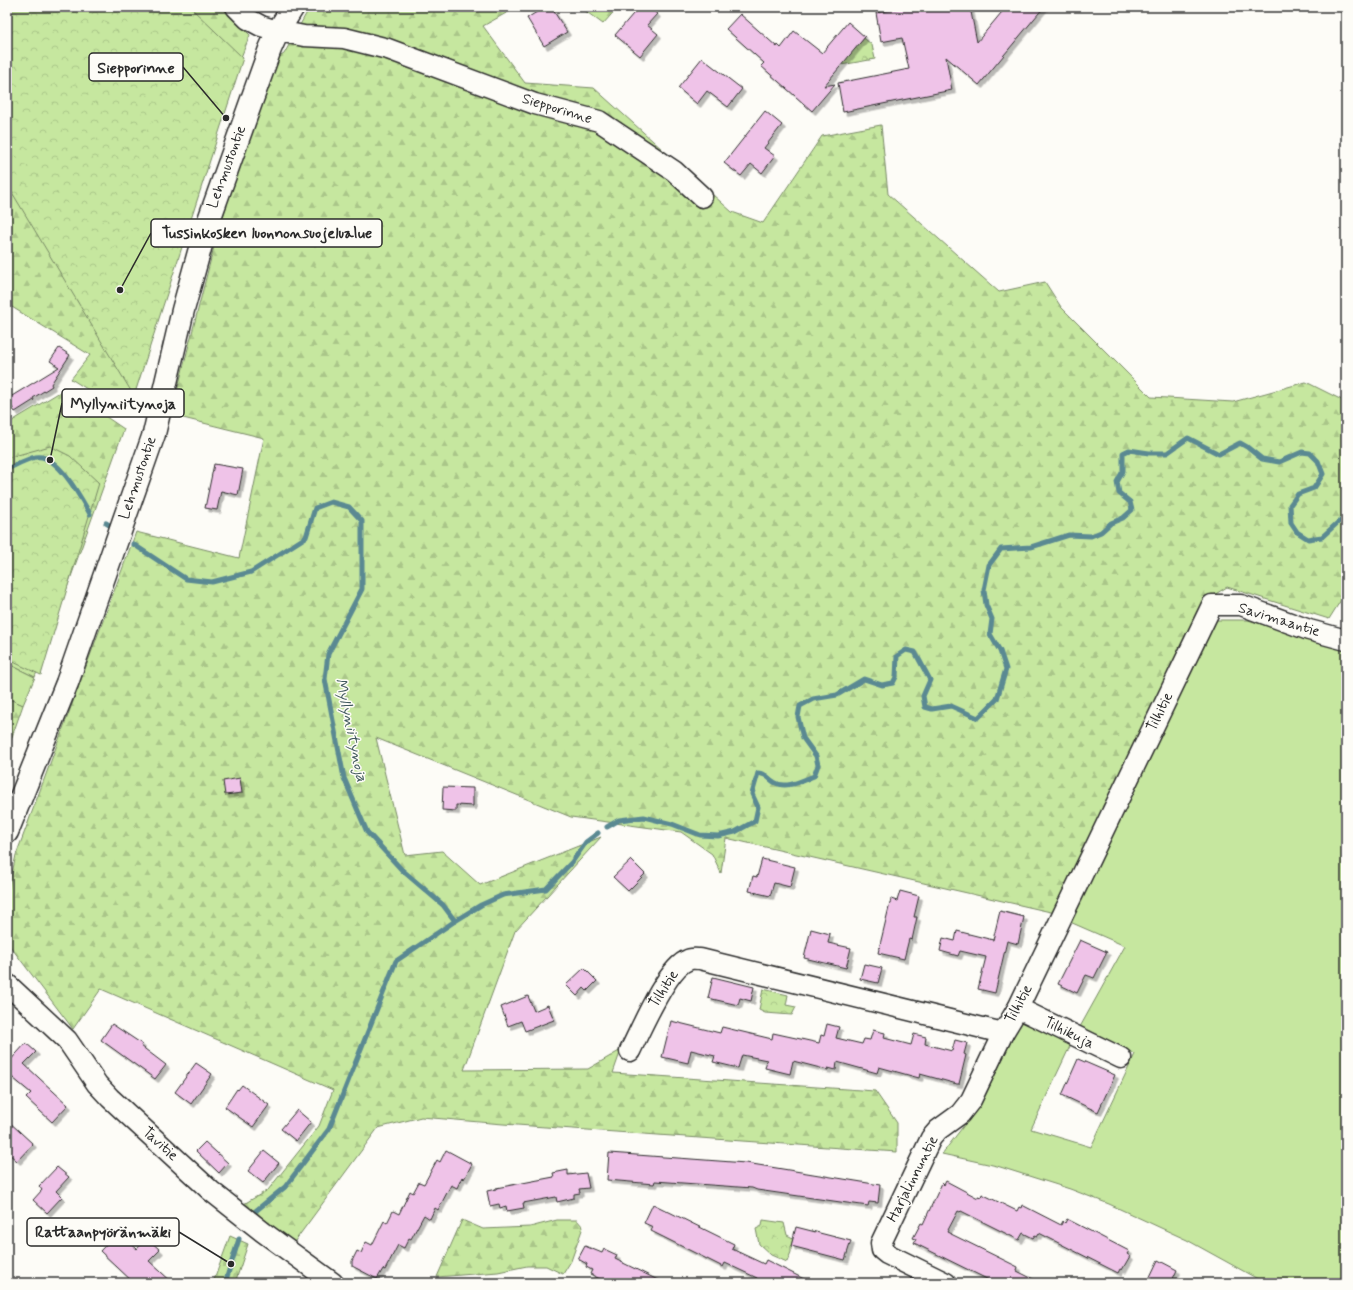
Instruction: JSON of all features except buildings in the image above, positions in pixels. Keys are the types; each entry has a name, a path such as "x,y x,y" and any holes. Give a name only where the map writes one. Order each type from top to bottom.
{"main road":[{"name":"Lehmustontie","path":"7,832 67,682 154,434 183,310 204,234 278,31 293,7"}],"street":[{"name":"Siepporinne","path":"236,7 248,19 261,26 304,36 344,38 388,49 535,104 599,121 674,172 702,197"},
{"name":"Savimaantie","path":"1212,605 1241,605 1309,630 1346,640"},
{"name":"Tilhitie","path":"630,1051 658,994 678,966 688,959 700,959 1003,1033 1018,1008 1212,605"},
{"name":"Tavitie","path":"7,984 68,1040 97,1084 110,1098 211,1191 263,1232 333,1283"},
{"name":"Tilhikuja","path":"1018,1008 1121,1058"},
{"name":"Harjalinnuntie","path":"946,1283 887,1254 882,1250 881,1243 931,1138 938,1130 960,1114 971,1100 1003,1033"}],"green space":[{"path":"7,7 222,7 250,35 173,225 130,416 71,379 90,355 7,304"},
{"path":"7,7 190,7 243,58 134,396 7,184"},
{"path":"314,7 517,7 483,26 525,83 594,88 732,212 763,223 822,136 881,125 888,194 999,292 1045,282 1061,307 1151,397 1233,402 1306,382 1346,402 1346,592 1329,619 1227,587 1204,601 1055,913 726,838 721,873 712,854 681,832 571,817 376,738 405,855 442,851 480,885 601,837 515,931 464,1070 588,1069 621,1050 613,1073 875,1091 897,1123 897,1152 421,1117 378,1128 292,1245 242,1205 268,1190 319,1126 333,1090 101,989 73,1029 7,942 7,896 16,855 136,532 239,558 264,438 171,415 217,235 273,61 284,54 306,14"},
{"path":"580,7 618,7 603,24"},
{"path":"864,38 872,45 875,59 841,65"},
{"path":"65,389 124,429 35,677 7,663 7,410 12,421"},
{"path":"50,446 70,456 99,483 41,675 7,659 7,458"},
{"path":"1216,620 1248,620 1346,650 1346,1283 1265,1283 1187,1240 1109,1204 1070,1189 997,1166 942,1154 982,1102 1023,1016 1071,1044 1031,1129 1091,1147 1135,1054 1080,1027 1125,946 1070,922"},
{"path":"7,663 35,677 23,705 7,698"},
{"path":"7,698 23,705 7,751"},
{"path":"763,989 788,995 786,1005 796,1007 792,1015 765,1013 759,1010"},
{"path":"462,1220 483,1229 530,1227 557,1220 577,1220 583,1227 571,1261 563,1274 546,1266 527,1266 498,1272 437,1277"},
{"path":"763,1220 784,1223 787,1235 793,1238 791,1252 787,1262 771,1255 759,1244 756,1229 762,1226"},
{"path":"230,1236 248,1244 235,1283 213,1283"}],"waterway":[{"name":"Myllyniitynoja","path":"607,827 619,820 644,817 672,824 700,835 718,836 735,832 755,821 758,807 752,794 758,773 766,775 772,781 784,785 794,784 814,776 818,765 816,756 803,738 798,717 800,706 813,699 837,695 864,679 882,685 893,683 896,677 897,656 906,650 915,652 930,680 923,696 925,707 932,709 951,706 978,718 997,699 1006,669 1000,651 990,634 992,619 986,605 984,590 989,565 1001,549 1031,547 1069,535 1091,536 1101,532 1111,523 1123,518 1132,510 1130,502 1119,493 1117,482 1123,471 1123,453 1129,450 1149,453 1167,453 1188,438 1219,454 1240,443 1262,459 1279,462 1302,452 1310,453 1318,461 1323,474 1314,488 1298,494 1290,505 1291,523 1297,532 1308,539 1322,537 1346,515"},
{"name":"Myllyniitynoja","path":"7,469 36,457 44,458 52,462 68,478 90,514"},
{"name":"Myllyniitynoja","path":"133,544 186,579 212,582 251,572 306,537 315,508 331,502 349,507 362,521 362,589 328,654 325,679 344,778 367,832 402,870 443,905 455,921"},
{"name":"Myllyniitynoja","path":"106,523 111,526"},
{"path":"253,1213 285,1187 329,1129 396,961 481,905 503,895 546,889 572,862 586,842 598,833"},
{"path":"225,1283 239,1239"}],"place":[{"name":"Siepporinne","path":"226,118"},
{"name":"Tussinkosken luonnonsuojelualue","path":"120,290"},
{"name":"Myllyniitynoja","path":"50,460"},
{"name":"Rattaanpyöränmäki","path":"231,1264"}]}
